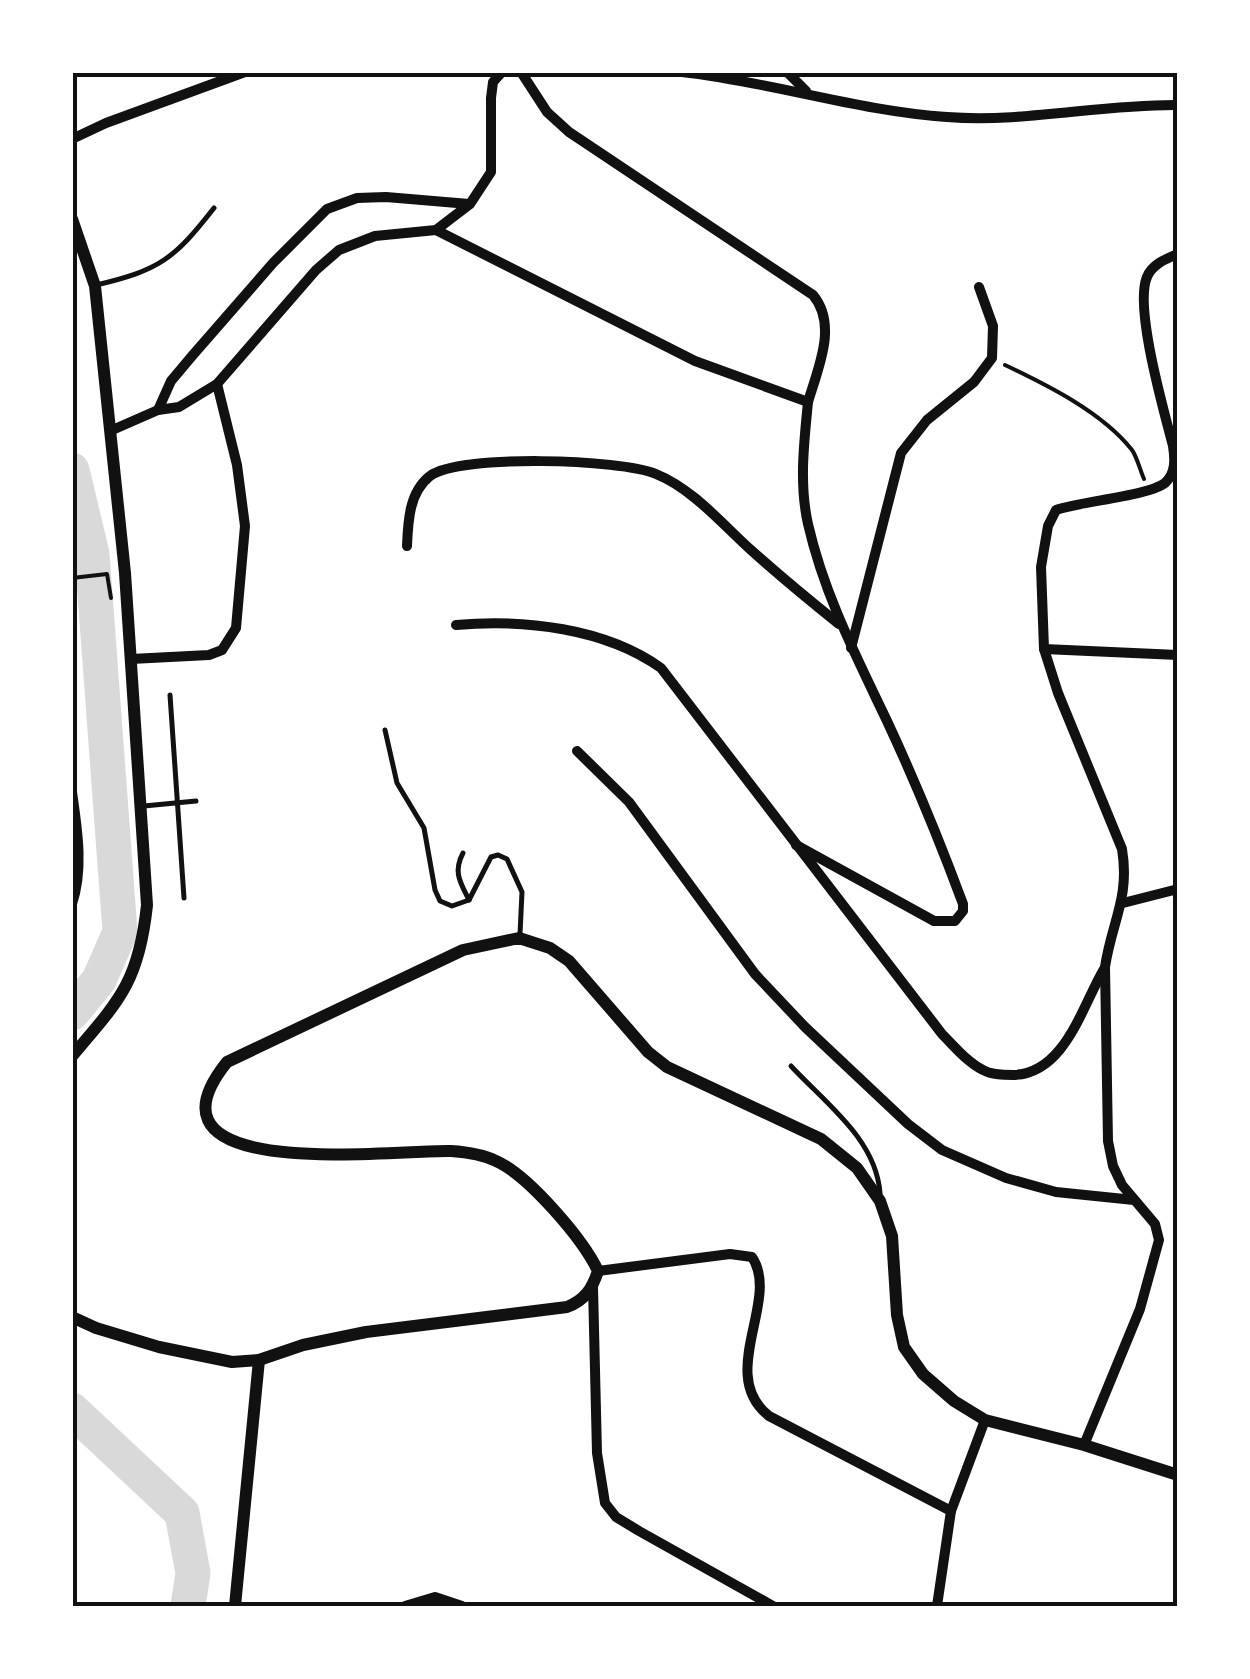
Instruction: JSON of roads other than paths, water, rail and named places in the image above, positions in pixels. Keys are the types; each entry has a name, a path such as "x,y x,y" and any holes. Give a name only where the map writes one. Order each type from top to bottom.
{"street":[{"path":"72,139 245,72"},
{"path":"110,431 158,410 178,406 217,384 316,270 339,250 375,236 436,230 470,204 491,172 492,98 494,82 502,72"},
{"path":"521,72 547,112 569,132 814,295 822,305 826,319 821,357 808,402 803,484 808,523 840,625 924,804 963,904 962,912 956,920 934,921 796,845"},
{"path":"682,72 807,92 880,111 952,118 1178,106"},
{"path":"787,72 807,92"},
{"path":"158,410 171,381 192,356 273,263 327,209 357,198 386,196 470,204"},
{"path":"72,219 94,286 130,659 148,905 142,947 127,989 72,1056"},
{"path":"436,230 695,361 808,402"},
{"path":"1084,1445 1140,1308 1159,1233 1118,1177 1108,1141 1106,967 1109,943 1123,904 1126,874 1122,849 1044,649 1041,567 1048,526 1056,510 1148,490 1167,481 1175,462 1146,324 1144,292 1152,268 1178,254"},
{"path":"852,648 901,453 926,420 974,382 992,358 993,326 979,287"},
{"path":"130,659 209,655 222,650 236,628 246,526 234,452 217,384"},
{"path":"407,546 412,504 418,490 446,467 508,462 616,464 657,474 675,485 840,625"},
{"path":"456,625 556,629 604,639 638,652 661,668 942,1034 983,1070 1026,1075 1047,1066 1064,1045 1106,967"},
{"path":"1044,649 1178,655"},
{"path":"577,752 629,802 755,974 908,1124 942,1150 1006,1178 1056,1192 1134,1200"},
{"path":"72,792 78,875 72,904"},
{"path":"1123,904 1178,889"},
{"path":"772,1606 616,1517 605,1503 597,1453 593,1287 598,1272 573,1232 528,1185 498,1161 453,1151 309,1156 252,1148 218,1134 205,1114 204,1098 210,1082 227,1062 463,950 520,938 550,948 569,960 648,1052 666,1067 753,1104 821,1139 858,1168 880,1201 892,1236 896,1314 904,1347 923,1374 954,1401 985,1420 1084,1445 1178,1475"},
{"path":"598,1272 718,1256 752,1257 759,1274 747,1382 754,1404 769,1416 951,1511"},
{"path":"72,1317 190,1356 232,1362 259,1360 304,1345 366,1332 567,1307 593,1287"},
{"path":"235,1606 259,1360"},
{"path":"936,1606 951,1511 985,1420"},
{"path":"405,1606 435,1596 462,1606"}],"lane":[{"path":"94,286 144,273 171,258 214,208"},
{"path":"170,695 184,898"},
{"path":"385,730 397,783 424,828 440,900 452,906 469,900 492,857 507,859 522,892 520,938"},
{"path":"141,806 196,801"},
{"path":"463,853 457,875 469,900"},
{"path":"790,1066 870,1154 880,1201"}],"waterway":[{"path":"72,470 92,554 120,932 99,980 72,1013"},
{"path":"72,1410 182,1513 193,1573 188,1606"}]}
